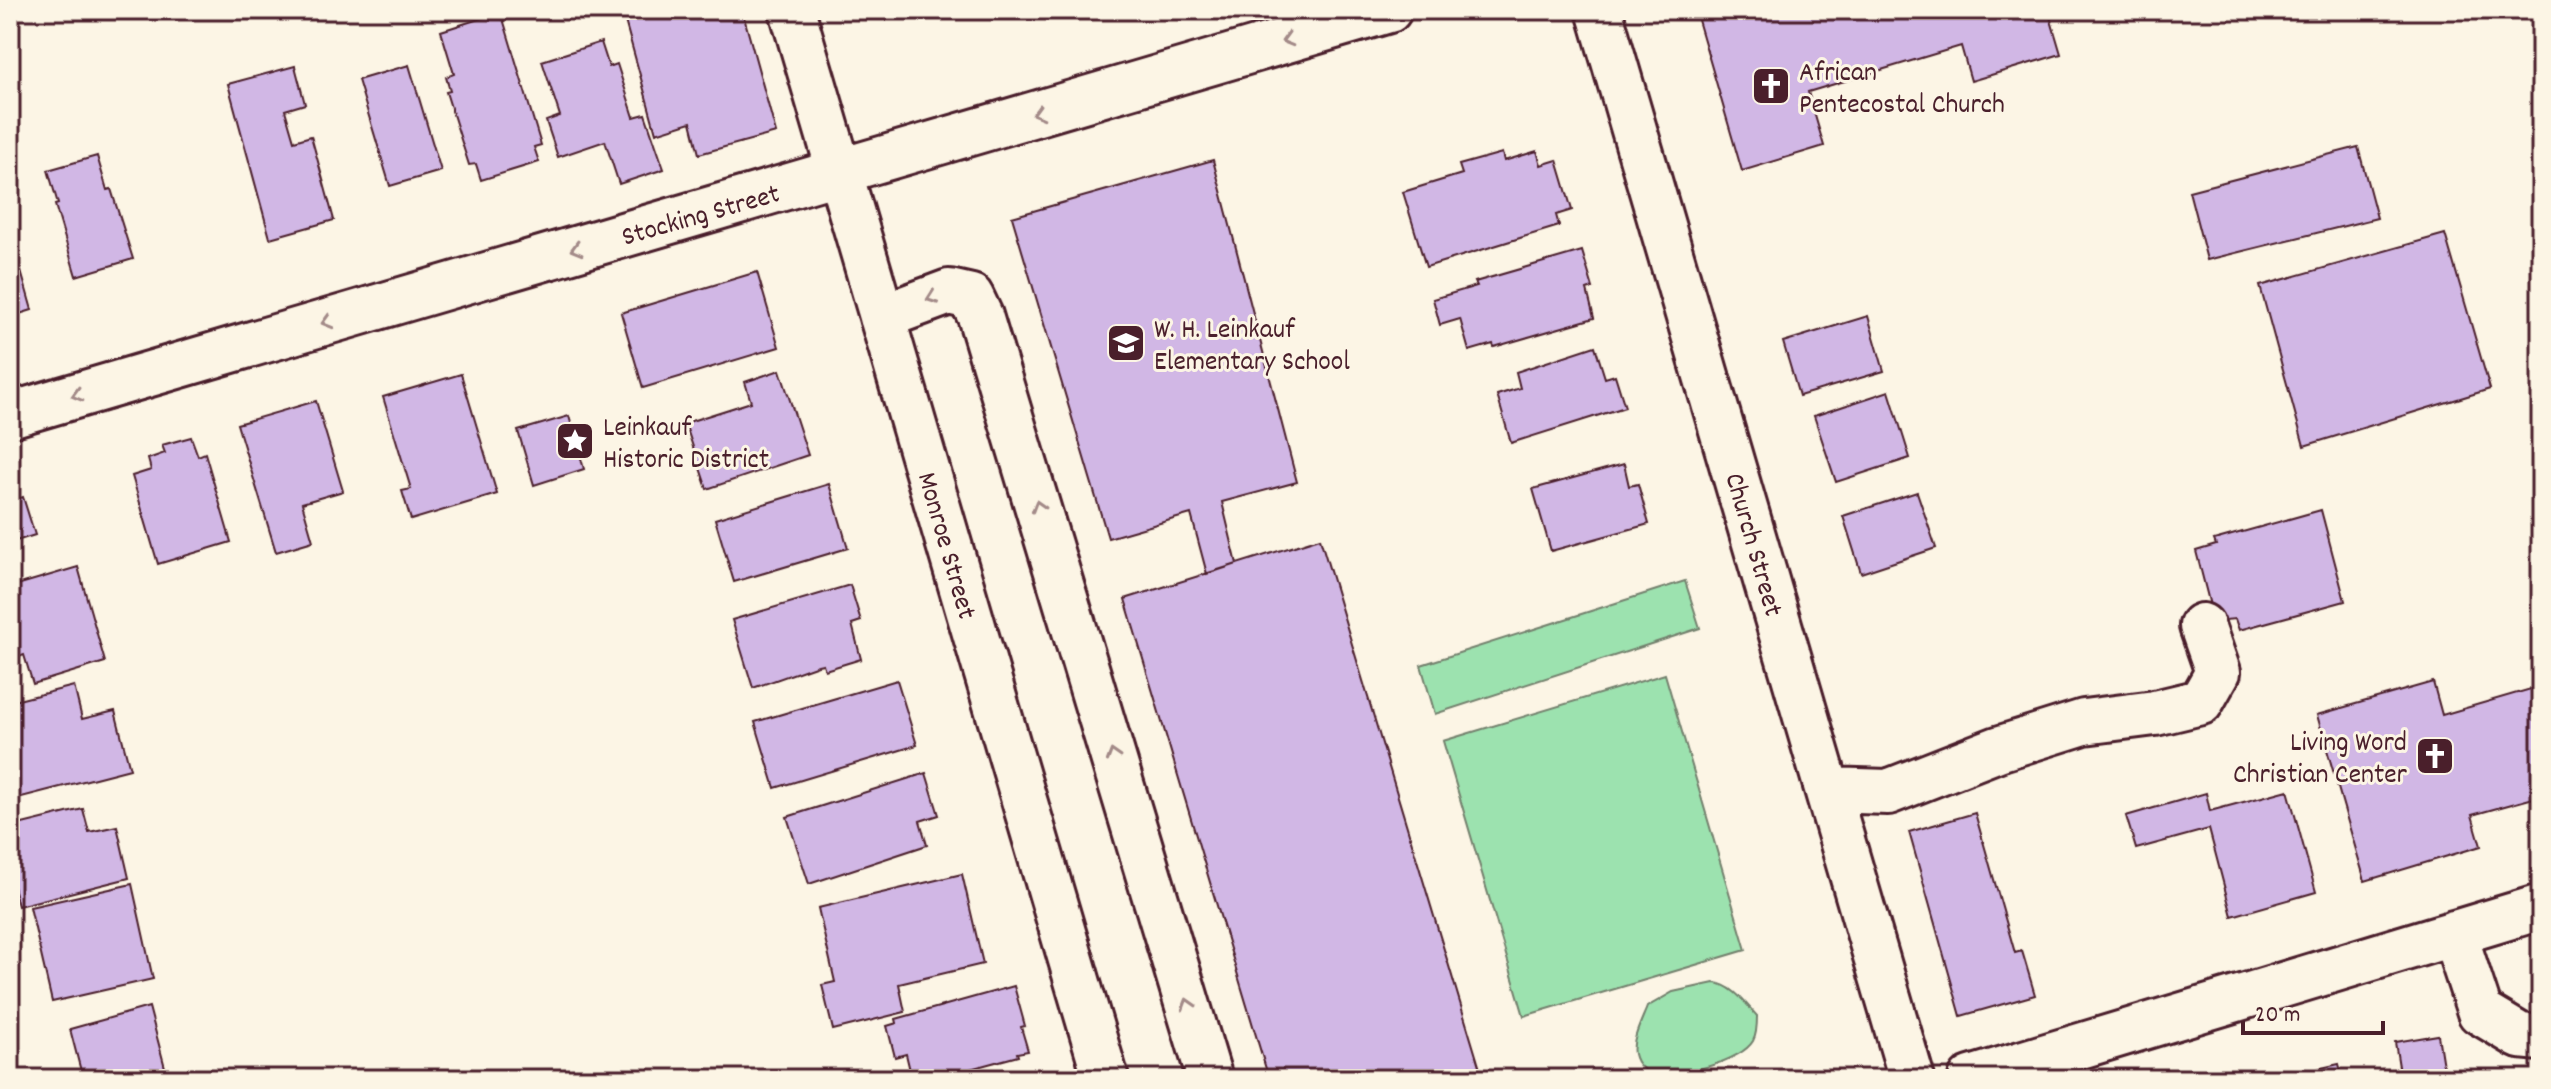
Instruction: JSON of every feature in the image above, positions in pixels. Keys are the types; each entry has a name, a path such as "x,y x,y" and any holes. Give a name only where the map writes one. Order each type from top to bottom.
{"street":[{"name":"Monroe Street","path":"792,10 1106,1079"},
{"name":"Stocking Street","path":"10,415 1389,10"},
{"name":"Church Street","path":"1599,10 1912,1079"},
{"path":"882,317 949,292 971,297 980,316 1210,1079"},
{"path":"1828,790 1888,792 1998,749 2084,722 2155,713 2201,702 2218,672 2202,626"},
{"path":"1971,1079 2541,907"},
{"path":"2454,933 2480,1012 2520,1036 2541,1038"}],"green space":[{"path":"1685,581 1700,628 1435,714 1421,665"},
{"path":"1665,674 1746,950 1524,1016 1443,741"},
{"path":"1714,983 1733,991 1757,1016 1753,1041 1736,1055 1693,1071 1665,1075 1644,1070 1633,1049 1647,1007 1673,992"}],"building":[{"path":"622,10 742,10 776,133 699,154 691,122 656,133"},
{"name":"African Pentecostal Church","path":"1732,10 2048,10 2061,54 1971,81 1961,46 1808,92 1824,146 1742,171 1698,20"},
{"path":"501,12 541,145 534,147 539,162 481,180 476,164 469,165 446,92 450,91 446,77 454,74 441,31"},
{"path":"601,42 609,67 617,64 634,117 645,114 664,169 619,184 605,141 558,157 546,121 560,116 542,61"},
{"path":"409,65 441,171 390,186 358,80"},
{"path":"295,66 305,104 285,110 294,141 311,136 334,220 270,238 228,84"},
{"path":"2358,147 2377,218 2207,260 2189,191"},
{"path":"1537,151 1541,165 1557,160 1572,210 1556,215 1559,226 1426,267 1403,192 1462,174 1459,165 1502,153 1504,161"},
{"path":"97,156 133,259 76,276 48,170"},
{"path":"1213,160 1297,482 1222,502 1237,564 1207,574 1191,514 1108,538 1012,217"},
{"path":"10,232 32,310 10,317"},
{"path":"2445,234 2490,389 2304,446 2260,286"},
{"path":"1582,251 1593,288 1587,290 1594,318 1494,347 1493,344 1469,351 1460,319 1440,325 1433,299 1477,286 1475,282"},
{"path":"757,272 779,347 643,388 621,313"},
{"path":"1868,316 1884,371 1799,396 1783,342"},
{"path":"1595,346 1605,378 1615,375 1625,407 1511,443 1497,395 1520,388 1516,372"},
{"path":"780,370 808,455 707,489 685,423 751,402 745,382"},
{"path":"461,374 497,494 411,520 402,491 411,489 383,397"},
{"path":"1889,391 1910,458 1836,482 1814,416"},
{"path":"316,401 343,491 302,503 313,541 276,552 237,424"},
{"path":"569,416 584,469 534,485 518,431"},
{"path":"191,437 198,456 205,453 231,542 158,564 132,476 151,470 148,459 165,453 162,445"},
{"path":"1624,464 1629,486 1638,484 1649,524 1551,551 1533,489"},
{"path":"829,484 848,548 734,582 715,519"},
{"path":"1917,492 1936,548 1861,573 1843,516"},
{"path":"23,497 35,535 10,543 10,501"},
{"path":"2321,510 2345,601 2239,630 2235,619 2214,621 2196,551 2216,545 2214,540"},
{"path":"1320,538 1483,1079 1269,1079 1125,599"},
{"path":"78,567 105,662 33,684 24,655 10,660 10,587"},
{"path":"850,585 861,621 852,624 861,659 825,670 823,664 818,665 753,688 732,620"},
{"path":"897,680 917,745 775,788 755,722"},
{"name":"Living Word Christian Center","path":"2433,682 2442,715 2541,686 2541,796 2472,815 2481,846 2365,881 2317,715"},
{"path":"74,686 82,719 115,711 130,769 10,800 10,702"},
{"path":"926,773 939,815 920,821 927,845 809,884 787,817"},
{"path":"2288,790 2316,892 2232,916 2209,829 2136,849 2126,816 2206,793 2210,811"},
{"path":"83,809 89,832 117,826 129,878 18,906 10,875 10,827"},
{"path":"1975,813 2015,953 2022,951 2035,995 1961,1016 1909,832"},
{"path":"962,874 983,964 899,984 905,1012 833,1030 822,985 835,982 818,908"},
{"path":"132,884 153,979 52,1002 30,907"},
{"path":"1014,986 1028,1051 933,1079 912,1079 906,1054 895,1057 887,1026 897,1023 896,1019"},
{"path":"149,1007 168,1079 83,1079 70,1029"},
{"path":"2438,1035 2445,1079 2401,1079 2395,1042"},
{"path":"2339,1064 2343,1079 2300,1079 2299,1073"}],"place":[{"name":"African Pentecostal Church","path":"1771,86"},
{"name":"W. H. Leinkauf Elementary School","path":"1126,343"},
{"name":"Leinkauf Historic District","path":"575,441"},
{"name":"Living Word Christian Center","path":"2435,756"}]}
